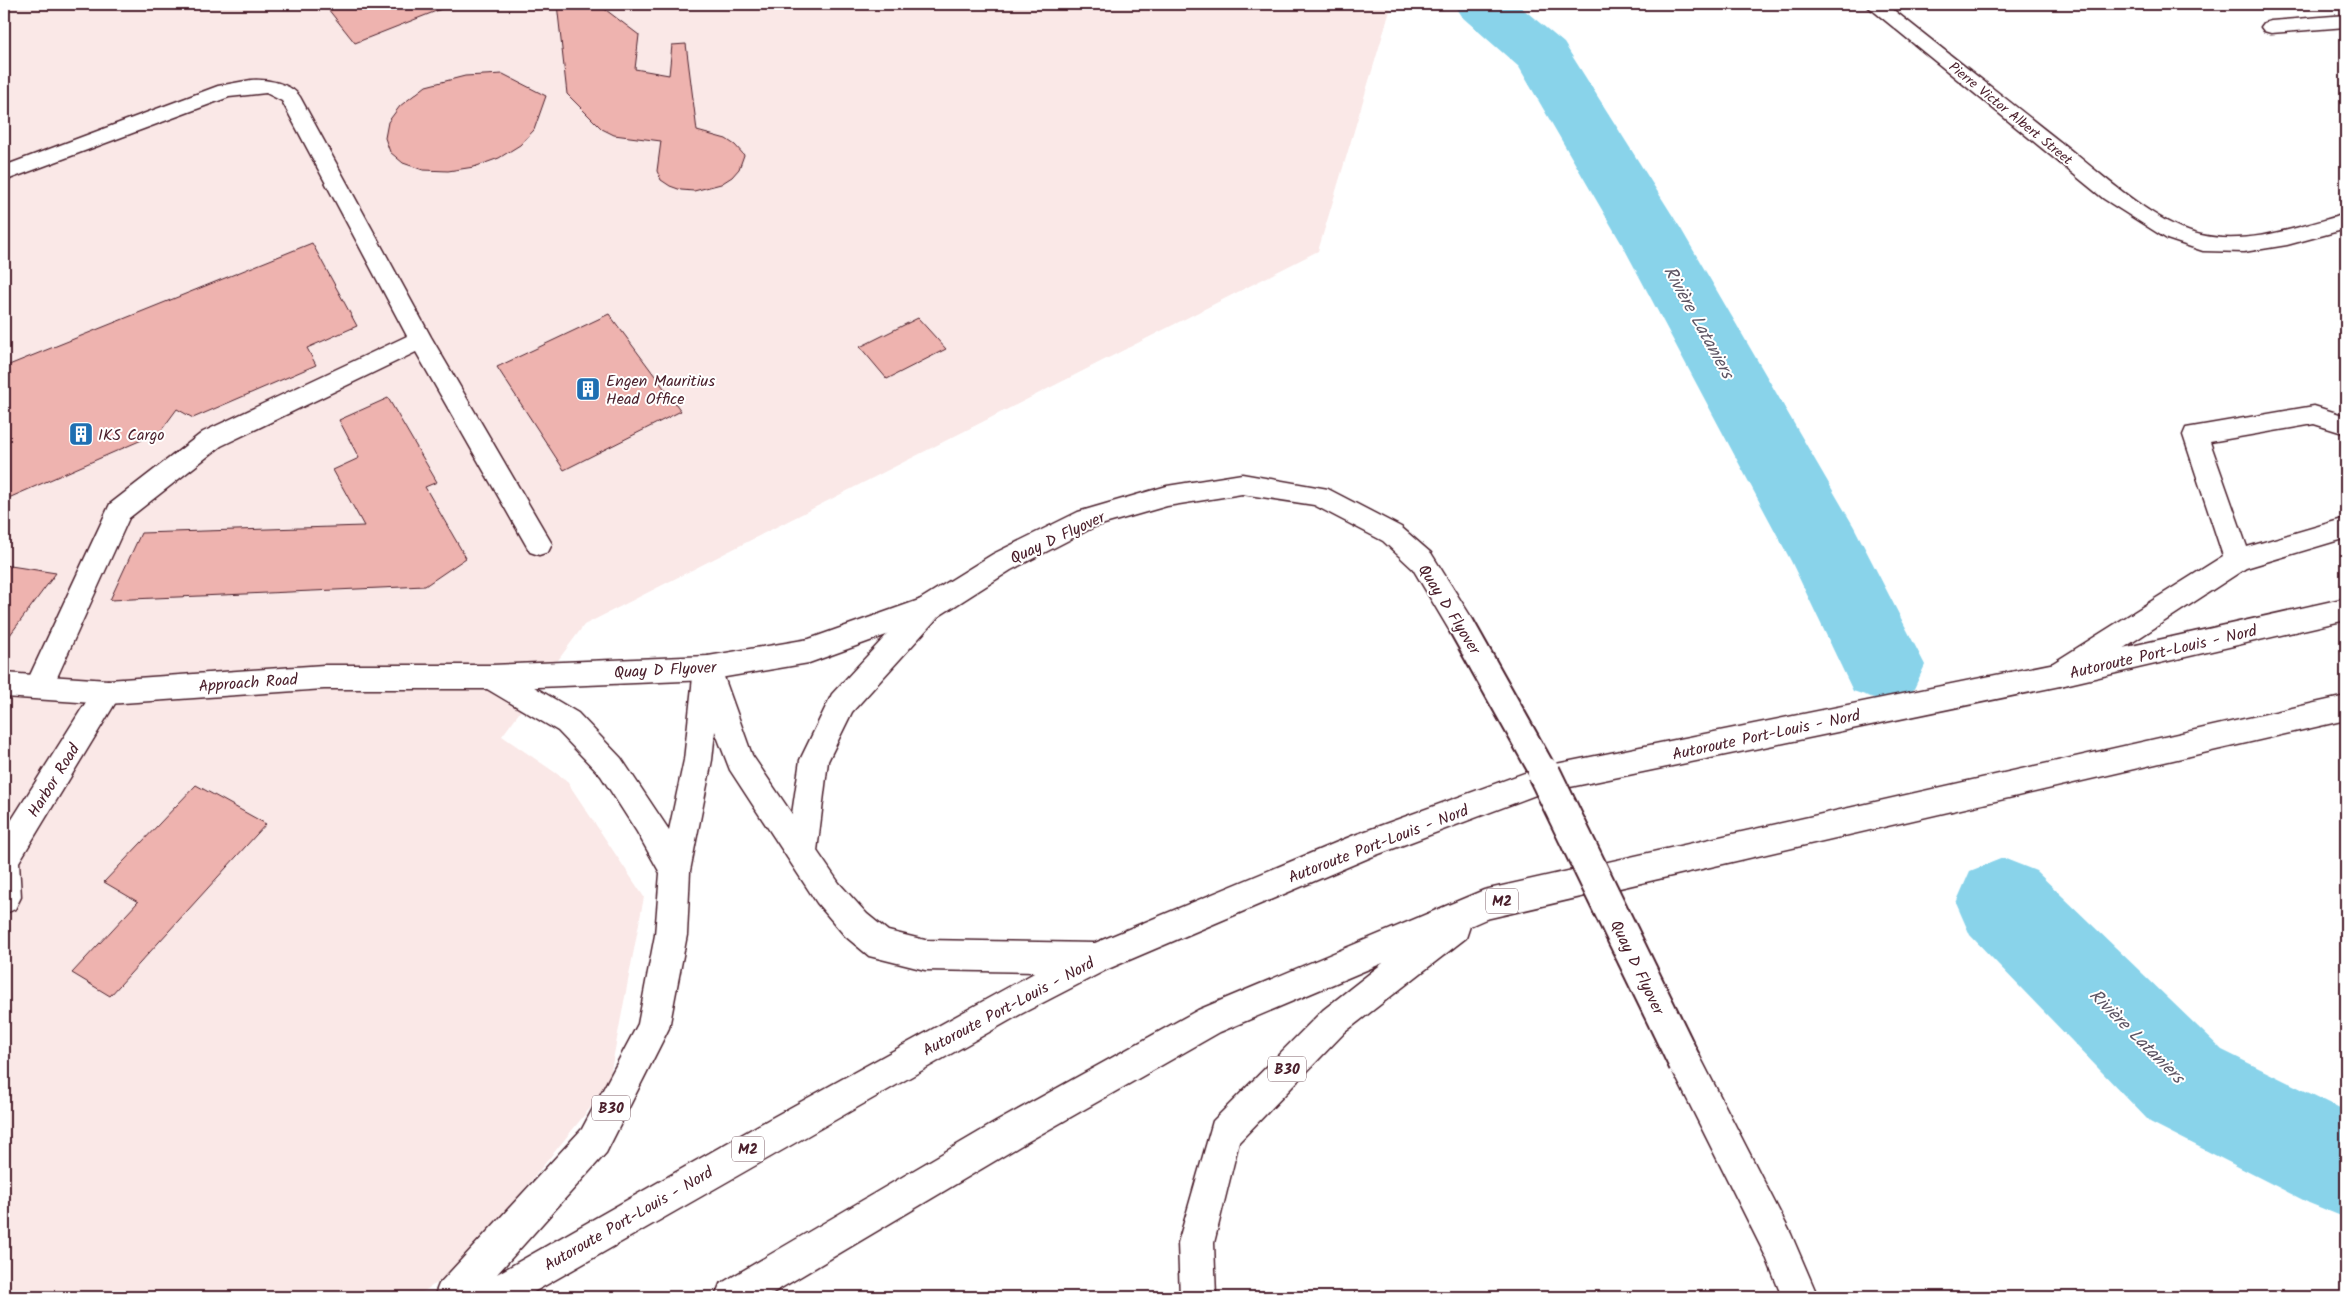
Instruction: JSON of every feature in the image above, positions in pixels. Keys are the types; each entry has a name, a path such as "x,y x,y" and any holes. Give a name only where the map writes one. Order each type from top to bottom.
{"main road":[{"name":"Pierre Victor Albert Street","path":"1874,4 2112,194 2151,220 2184,238 2211,244 2241,245 2346,222"},
{"path":"2271,27 2346,21"},
{"path":"4,174 225,92 256,85 274,86 290,97 421,340 539,544"},
{"path":"39,686 119,511 212,439 421,340"},
{"path":"2238,560 2195,435 2314,415 2346,425"},
{"name":"Quay D Flyover","path":"492,677 708,668 810,652 929,608 1002,562 1087,519 1167,496 1242,484 1319,496 1392,534 1422,561 1461,624 1539,762 1685,1063 1779,1246 1800,1297"},
{"path":"2060,674 2238,560 2346,528"},
{"path":"802,853 814,760 842,703 929,608"},
{"name":"Autoroute Port-Louis - Nord","path":"491,1297 768,1138 1008,1004 1097,958 1363,846 1541,780 2060,674 2346,609"},
{"path":"708,668 740,761 828,893 856,925 880,945 925,955 1097,958"},
{"path":"675,871 698,760 708,668"},
{"name":"Approach Road","path":"4,685 108,692 324,677 492,677"},
{"path":"492,677 568,722 611,767 648,822 675,871"},
{"name":"Harbor Road","path":"4,899 6,896 4,859 108,692"},
{"name":"M2","path":"733,1297 1008,1134 1209,1021 1484,905 2346,708"},
{"name":"B30","path":"452,1297 594,1141 653,1028 671,935 675,871"},
{"name":"B30","path":"1198,1297 1196,1243 1225,1133 1334,1021 1484,905"}],"shaded area":[{"path":"4,4 1392,4 1318,251 584,625 502,736 566,780 644,897 608,1086 461,1267 415,1297 4,1297"}],"building":[{"path":"324,4 448,4 449,6 355,43"},
{"path":"557,4 598,4 639,35 635,69 669,75 672,45 686,44 697,131 726,139 744,155 739,169 732,177 721,184 694,191 681,190 670,186 661,180 657,171 661,141 614,135 602,129 567,94"},
{"path":"503,74 546,96 534,130 520,145 499,158 474,167 448,171 423,170 403,163 390,152 385,138 388,122 400,106 426,86 465,76"},
{"name":"IKS Cargo","path":"312,243 357,326 307,348 316,365 193,418 177,409 160,432 4,500 4,367"},
{"name":"Engen Mauritius Head Office","path":"609,314 681,411 564,470 497,367"},
{"path":"918,318 946,349 887,379 860,347"},
{"path":"388,398 437,482 425,487 466,558 425,586 110,600 141,533 364,526 333,470 359,458 339,420"},
{"path":"4,565 56,573 4,643"},
{"path":"196,785 266,824 110,996 72,973 138,902 104,882"}],"waterway":[{"name":"Rivière Lataniers","path":"1482,4 1543,56 1657,246 1826,550 1883,665"},
{"name":"Rivière Lataniers","path":"2003,903 2186,1086 2346,1166"}],"place":[{"name":"Engen Mauritius Head Office","path":"588,389"},
{"name":"IKS Cargo","path":"81,434"}]}
